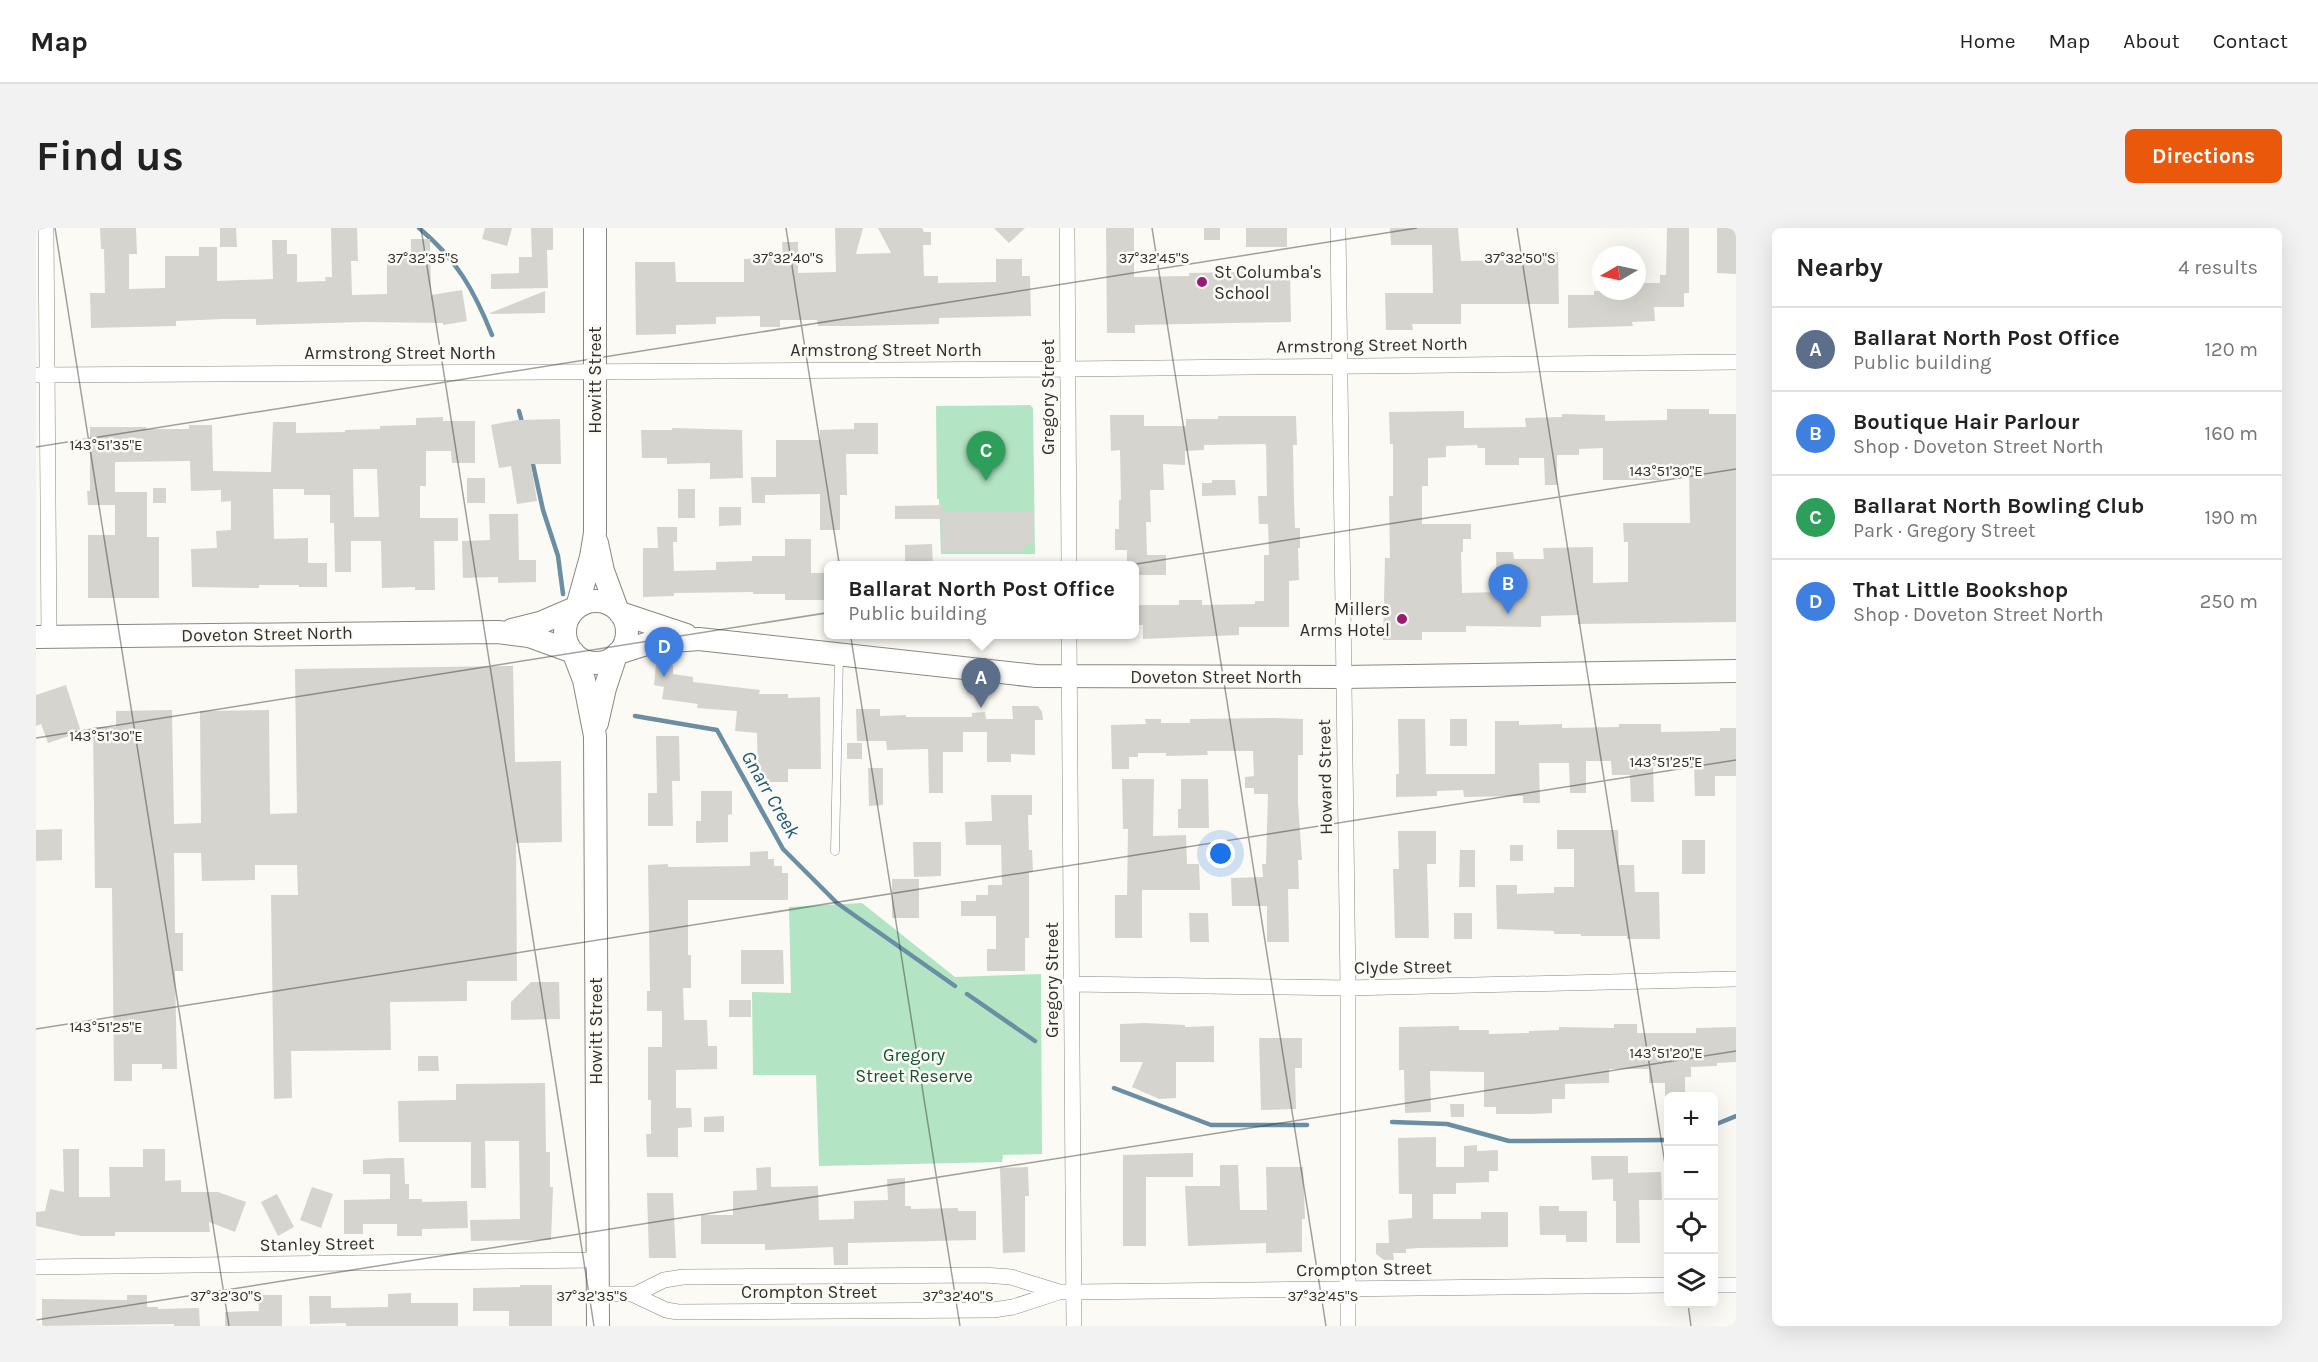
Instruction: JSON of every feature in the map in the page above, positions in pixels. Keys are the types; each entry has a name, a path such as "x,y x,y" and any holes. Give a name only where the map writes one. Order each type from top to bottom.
{"main road":[{"name":"Howitt Street","path":"576,608 591,557 595,533 595,228"},
{"name":"Howitt Street","path":"595,533 601,563 619,611"},
{"path":"598,601 609,603 619,611 626,623 627,634 617,654 605,662 596,663 586,661 573,653 568,646 565,632 568,618 576,608 587,602 598,601"},
{"name":"Doveton Street North","path":"498,632 540,623 576,608"},
{"name":"Doveton Street North","path":"619,611 699,639"},
{"name":"Doveton Street North","path":"42,637 498,632 529,636 573,653"},
{"name":"Doveton Street North","path":"617,654 649,643 699,639 1022,675 1343,677 1736,671"},
{"name":"Howitt Street","path":"573,653 584,680 595,736 598,1326"},
{"name":"Howitt Street","path":"595,736 603,695 617,654"}],"street":[{"path":"42,637 41,375 46,228"},
{"name":"Gregory Street","path":"1067,228 1069,561"},
{"name":"Howard Street","path":"1338,228 1348,988 1348,1326"},
{"name":"Armstrong Street North","path":"41,375 1068,369 1736,362"},
{"name":"Gregory Street","path":"1069,639 1071,984 1067,1292 1074,1326"},
{"name":"Clyde Street","path":"1071,984 1348,988 1736,979"},
{"name":"Stanley Street","path":"36,1267 597,1260"},
{"name":"Crompton Street","path":"598,1294 632,1294 664,1280 682,1277 972,1275 1011,1277 1067,1292"},
{"name":"Crompton Street","path":"632,1294 666,1310 678,1312 887,1311 993,1310 1013,1307 1067,1292 1664,1285"},
{"path":"1718,1285 1736,1285"}],"lane":[{"path":"835,851 839,655"}],"green space":[{"path":"1030,405 1033,408 1035,554 941,554 939,499 937,499 936,406"},
{"name":"Gregory Street Reserve","path":"862,903 955,977 1041,974 1042,1154 1003,1155 1002,1162 819,1166 816,1075 753,1075 752,992 791,993 789,907"}],"building":[{"path":"100,228 136,228 137,254 129,254 129,289 165,288 165,256 199,256 199,247 217,247 217,281 273,279 272,240 287,240 287,254 297,254 297,282 326,281 325,277 332,277 331,228 357,228 358,261 351,261 352,295 387,294 387,256 411,255 411,239 430,239 431,295 462,290 467,321 443,325 443,323 364,322 256,325 256,319 223,319 176,321 176,326 91,328 90,293 105,293 104,249 101,249"},
{"path":"220,228 236,228 237,247 220,247"},
{"path":"485,228 512,228 507,246 482,239"},
{"path":"531,228 553,228 553,250 547,250 548,288 491,289 491,274 519,273 519,257 532,257"},
{"path":"835,228 863,228 856,254 891,253 878,228 922,228 924,232 931,232 931,245 923,245 924,276 938,276 938,283 996,282 996,259 1022,259 1022,276 1030,276 1031,316 939,318 939,324 854,326 818,326 817,320 780,320 780,327 760,327 760,316 716,317 716,324 676,325 676,334 636,335 635,262 675,262 676,282 744,282 744,259 783,257 782,242 798,242 798,273 836,272"},
{"path":"994,228 1025,228 1009,243"},
{"path":"1106,228 1134,228 1134,277 1189,276 1189,273 1290,271 1291,322 1135,325 1135,333 1107,333"},
{"path":"1204,228 1220,228 1220,240 1204,240"},
{"path":"1246,228 1287,228 1287,247 1246,247"},
{"path":"1390,228 1458,228 1461,261 1524,260 1524,252 1558,252 1559,304 1461,304 1461,324 1412,324 1413,330 1386,330 1385,293 1433,293 1432,245 1391,245"},
{"path":"1667,228 1689,228 1689,293 1684,293 1684,307 1654,307 1655,321 1632,322 1633,326 1568,328 1568,295 1592,295 1592,300 1646,300 1646,283 1660,283 1660,275 1666,275"},
{"path":"1717,228 1736,228 1736,274 1717,273"},
{"path":"545,291 545,313 490,313"},
{"path":"1667,409 1709,409 1709,414 1736,414 1736,622 1578,624 1578,615 1541,616 1541,627 1466,626 1466,632 1422,632 1422,640 1383,640 1385,558 1390,558 1389,496 1393,496 1393,444 1390,444 1389,412 1464,411 1464,428 1526,427 1525,418 1562,417 1562,414 1605,415 1605,421 1667,420","holes":["1477,445 1478,448 1485,448 1485,465 1519,465 1519,458 1544,458 1545,485 1557,485 1557,455 1579,455 1579,449 1603,448 1603,480 1661,480 1661,472 1689,471 1690,523 1623,523 1624,542 1628,542 1628,582 1593,583 1593,547 1543,548 1544,559 1514,559 1513,552 1496,552 1497,592 1462,593 1461,552 1463,552 1463,539 1471,539 1471,524 1422,524 1422,486 1428,486 1428,458 1446,457 1446,446"]},
{"path":"1110,415 1144,415 1144,426 1186,426 1186,419 1218,419 1218,416 1296,416 1297,445 1293,445 1294,500 1295,528 1300,528 1299,580 1289,581 1289,627 1239,627 1239,635 1143,639 1143,625 1139,625 1139,605 1179,605 1179,600 1202,600 1202,605 1255,604 1255,601 1264,601 1264,555 1269,555 1268,524 1259,524 1258,496 1267,496 1265,444 1204,445 1204,450 1185,451 1185,465 1163,464 1164,490 1150,490 1151,522 1146,522 1147,555 1166,555 1166,575 1139,575 1139,561 1127,561 1127,550 1115,550 1115,529 1119,529 1119,500 1121,500 1120,450 1111,451"},
{"path":"443,417 443,421 475,421 475,463 452,463 451,451 426,451 426,486 420,486 420,518 458,518 458,541 434,541 435,590 415,590 415,587 382,588 381,541 351,541 351,572 335,572 334,523 330,523 330,495 304,495 304,489 273,489 274,539 308,538 308,563 327,563 327,587 259,585 259,588 192,587 191,549 217,548 216,531 231,530 231,501 221,502 221,490 191,491 190,461 115,462 115,492 147,492 147,537 159,537 159,598 88,598 88,535 115,535 115,505 88,505 90,427 189,429 189,425 212,425 213,471 271,472 273,422 296,422 296,433 345,432 345,430 380,429 380,426 416,425 416,418","holes":["353,469 377,469 379,517 354,517"]},
{"path":"560,419 561,464 531,464 537,501 517,504 511,466 499,468 491,425 517,420"},
{"path":"854,423 878,423 878,454 846,454 847,495 840,495 840,530 820,530 820,494 765,495 765,503 752,503 751,477 776,477 776,440 820,440 820,430 854,429"},
{"path":"672,428 742,430 743,478 710,479 710,463 667,464 667,458 642,458 641,430 672,430"},
{"path":"467,478 485,478 485,503 467,503"},
{"path":"1212,480 1235,480 1236,495 1202,496 1202,483 1212,483"},
{"path":"153,488 166,488 166,503 153,503"},
{"path":"678,489 695,489 695,518 678,518"},
{"path":"943,505 943,512 1034,511 1034,544 1024,545 1024,551 942,551 942,519 895,519 895,506"},
{"path":"719,507 741,507 741,525 719,526"},
{"path":"489,514 518,514 519,560 536,560 536,582 498,583 498,577 463,578 462,541 490,540"},
{"path":"657,527 677,527 677,542 673,542 674,571 716,570 716,562 752,561 752,556 785,556 785,539 811,539 811,573 824,573 824,600 785,600 785,594 753,594 753,592 674,593 674,596 643,597 643,548 658,548"},
{"path":"932,544 933,561 905,561 905,545"},
{"path":"656,664 673,665 673,674 693,677 693,682 760,690 759,694 788,694 788,698 820,697 821,769 788,769 788,782 758,782 757,733 735,731 737,711 697,708 698,704 662,699 664,687 654,685"},
{"path":"513,666 515,762 561,761 562,842 516,843 517,981 467,981 467,1001 390,1002 391,1050 291,1051 292,1098 274,1099 271,895 298,895 297,865 255,865 255,880 202,881 201,853 174,853 175,933 183,933 183,971 175,971 177,1069 162,1069 162,1064 132,1064 132,1081 114,1081 112,888 95,888 93,727 116,727 116,711 172,710 174,824 201,823 200,711 269,710 270,814 297,813 295,669"},
{"path":"66,685 81,732 48,743 41,724 36,726 36,695"},
{"path":"1012,706 1038,706 1042,712 1043,720 1035,720 1035,755 1011,754 1011,762 987,762 987,732 963,732 963,752 943,752 943,793 929,793 928,749 887,750 886,741 857,741 856,709 880,709 880,716 972,717 972,713 985,712 986,719 1013,719"},
{"path":"1145,719 1161,719 1161,723 1190,723 1190,719 1303,719 1303,755 1298,755 1298,803 1302,860 1298,860 1299,889 1288,889 1289,942 1267,942 1267,906 1232,906 1231,878 1263,877 1262,864 1266,864 1268,794 1254,794 1254,788 1245,788 1245,777 1254,776 1253,751 1207,751 1208,755 1166,756 1166,753 1138,753 1138,757 1129,757 1129,769 1112,769 1111,725 1146,724"},
{"path":"1398,719 1425,719 1426,774 1495,774 1495,721 1519,721 1519,725 1562,724 1562,728 1661,724 1661,732 1720,731 1720,728 1736,728 1736,776 1715,776 1715,796 1695,796 1694,765 1653,766 1654,802 1631,802 1630,775 1612,775 1611,761 1586,761 1586,793 1570,793 1569,763 1539,763 1540,803 1523,803 1523,796 1464,797 1463,790 1437,791 1437,796 1396,797 1396,774 1399,774"},
{"path":"1450,719 1467,719 1467,746 1450,746"},
{"path":"656,736 679,736 680,781 672,781 673,826 648,826 648,793 657,793"},
{"path":"847,743 862,743 862,759 847,759"},
{"path":"868,768 883,768 883,805 869,806"},
{"path":"1122,779 1154,779 1153,836 1186,835 1187,864 1199,864 1200,890 1142,890 1142,938 1115,938 1115,895 1127,895 1128,829 1123,829"},
{"path":"1181,779 1208,779 1209,828 1178,828 1178,809 1181,809"},
{"path":"701,791 732,791 732,814 728,815 728,842 696,843 696,821 701,821"},
{"path":"991,795 1032,795 1032,815 1028,815 1029,850 1032,850 1033,872 1029,872 1029,938 1025,938 1025,971 987,971 987,949 996,949 996,916 961,916 961,901 976,901 976,895 988,895 988,885 1002,885 1001,845 966,845 965,822 992,821"},
{"path":"62,829 62,860 36,861 36,830"},
{"path":"1557,830 1618,830 1619,865 1634,865 1635,892 1659,892 1660,939 1627,939 1627,936 1581,936 1581,934 1554,934 1554,931 1497,929 1496,885 1517,885 1517,894 1554,893 1554,887 1574,887 1574,849 1557,849"},
{"path":"1398,831 1436,831 1436,864 1427,864 1429,938 1395,938 1393,869 1399,869"},
{"path":"1682,840 1705,840 1705,874 1682,874"},
{"path":"913,842 941,842 941,876 914,877"},
{"path":"1510,845 1523,845 1523,861 1510,861"},
{"path":"1460,850 1475,850 1475,887 1459,887"},
{"path":"768,851 768,859 774,859 774,866 782,866 782,873 788,873 788,900 688,900 688,955 691,955 691,988 683,988 684,1020 707,1020 708,1046 717,1046 717,1069 676,1070 676,1108 691,1108 692,1127 678,1128 678,1157 647,1157 646,1134 651,1134 651,1100 648,1100 648,1047 662,1047 662,1011 647,1011 647,991 650,991 648,865 668,864 668,867 750,866 750,852"},
{"path":"892,879 919,879 919,918 892,918"},
{"path":"1189,913 1208,913 1209,942 1190,942"},
{"path":"1454,913 1472,913 1472,939 1454,939"},
{"path":"741,950 783,950 784,984 741,984"},
{"path":"531,982 559,982 560,1019 511,1020 511,1002"},
{"path":"729,1000 751,1000 751,1017 729,1017"},
{"path":"1120,1024 1185,1025 1185,1027 1214,1026 1214,1062 1176,1062 1176,1098 1159,1099 1132,1087 1143,1062 1120,1062"},
{"path":"1614,1024 1637,1024 1637,1033 1696,1033 1696,1028 1736,1027 1736,1062 1717,1063 1717,1066 1691,1067 1691,1077 1685,1077 1685,1092 1665,1092 1665,1083 1649,1083 1649,1069 1609,1069 1609,1083 1565,1084 1565,1099 1552,1099 1552,1113 1531,1114 1496,1114 1496,1107 1484,1107 1484,1072 1430,1071 1431,1112 1405,1113 1404,1070 1399,1070 1399,1027 1459,1026 1459,1030 1489,1030 1489,1034 1559,1030 1559,1027 1614,1028"},
{"path":"1259,1038 1302,1038 1302,1068 1295,1068 1296,1109 1261,1110"},
{"path":"418,1056 438,1056 439,1071 418,1071"},
{"path":"545,1083 546,1152 550,1152 550,1187 553,1187 551,1240 471,1241 470,1220 520,1219 519,1141 485,1141 486,1188 471,1188 471,1142 399,1142 398,1101 456,1100 456,1084"},
{"path":"1450,1104 1464,1104 1464,1117 1451,1117"},
{"path":"724,1116 724,1132 704,1132 704,1117"},
{"path":"1436,1137 1436,1167 1464,1167 1464,1146 1477,1145 1477,1151 1498,1150 1498,1171 1489,1171 1489,1182 1456,1183 1456,1194 1433,1194 1433,1219 1481,1219 1481,1212 1508,1212 1508,1247 1406,1249 1406,1253 1393,1253 1394,1260 1384,1260 1376,1254 1376,1243 1389,1243 1388,1220 1412,1218 1412,1194 1399,1194 1398,1138"},
{"path":"63,1149 79,1149 79,1197 110,1197 109,1167 143,1167 143,1149 165,1149 165,1181 181,1180 181,1192 218,1192 246,1202 235,1232 209,1222 210,1232 115,1232 115,1236 81,1236 36,1226 36,1212 45,1211 50,1189 64,1192"},
{"path":"1193,1153 1193,1177 1146,1177 1146,1246 1123,1246 1123,1155"},
{"path":"1591,1156 1628,1156 1628,1173 1661,1172 1662,1200 1639,1200 1640,1243 1616,1243 1616,1201 1613,1201 1613,1179 1592,1180"},
{"path":"404,1158 405,1184 409,1184 409,1199 422,1199 422,1202 467,1201 468,1228 422,1229 422,1236 397,1236 397,1224 363,1224 363,1234 344,1234 344,1200 390,1199 390,1174 363,1174 363,1160"},
{"path":"1220,1165 1238,1165 1240,1210 1267,1210 1266,1167 1303,1167 1305,1219 1302,1219 1302,1252 1266,1253 1266,1243 1188,1246 1185,1186 1220,1186"},
{"path":"771,1167 771,1187 818,1186 819,1220 854,1219 854,1201 888,1200 887,1179 905,1178 905,1206 911,1206 911,1209 958,1208 958,1211 976,1211 976,1240 848,1243 848,1265 834,1265 833,1247 765,1250 765,1244 701,1244 701,1215 733,1215 733,1191 757,1190 756,1168"},
{"path":"1028,1167 1029,1196 1025,1196 1025,1252 1003,1253 1000,1168"},
{"path":"312,1187 333,1194 321,1228 300,1220"},
{"path":"647,1193 673,1193 676,1258 649,1258"},
{"path":"277,1194 294,1227 278,1236 261,1202"},
{"path":"1539,1206 1559,1206 1559,1211 1587,1211 1587,1242 1566,1242 1566,1235 1540,1235"},
{"path":"520,1285 552,1285 552,1326 509,1326 509,1311 473,1311 473,1288 520,1287"},
{"path":"411,1293 411,1303 458,1303 458,1326 310,1324 309,1296 331,1296 331,1308 388,1307 388,1294"},
{"path":"127,1295 147,1295 147,1307 158,1307 158,1309 199,1308 200,1326 174,1326 174,1324 42,1326 42,1299 127,1300"},
{"path":"258,1295 282,1295 282,1326 225,1326 225,1312 259,1311"}],"waterway":[{"name":"Gnarr Creek","path":"419,228 444,252 463,277 492,335"},
{"name":"Gnarr Creek","path":"519,411 523,426"},
{"name":"Gnarr Creek","path":"532,460 543,510 558,556 563,594"},
{"name":"Gnarr Creek","path":"635,716 717,730 783,849 837,903 955,986"},
{"path":"967,994 1035,1041"},
{"path":"1114,1088 1211,1125 1307,1125"},
{"path":"1718,1123 1736,1116"},
{"path":"1392,1122 1447,1124 1509,1141 1664,1140"}],"place":[{"name":"St Columba's School","path":"1202,282"},
{"name":"Ballarat North Bowling Club","path":"986,481"},
{"name":"Boutique Hair Parlour","path":"1508,614"},
{"name":"Millers Arms Hotel","path":"1402,619"},
{"name":"That Little Bookshop","path":"664,677"},
{"name":"Ballarat North Post Office","path":"981,708"}]}
